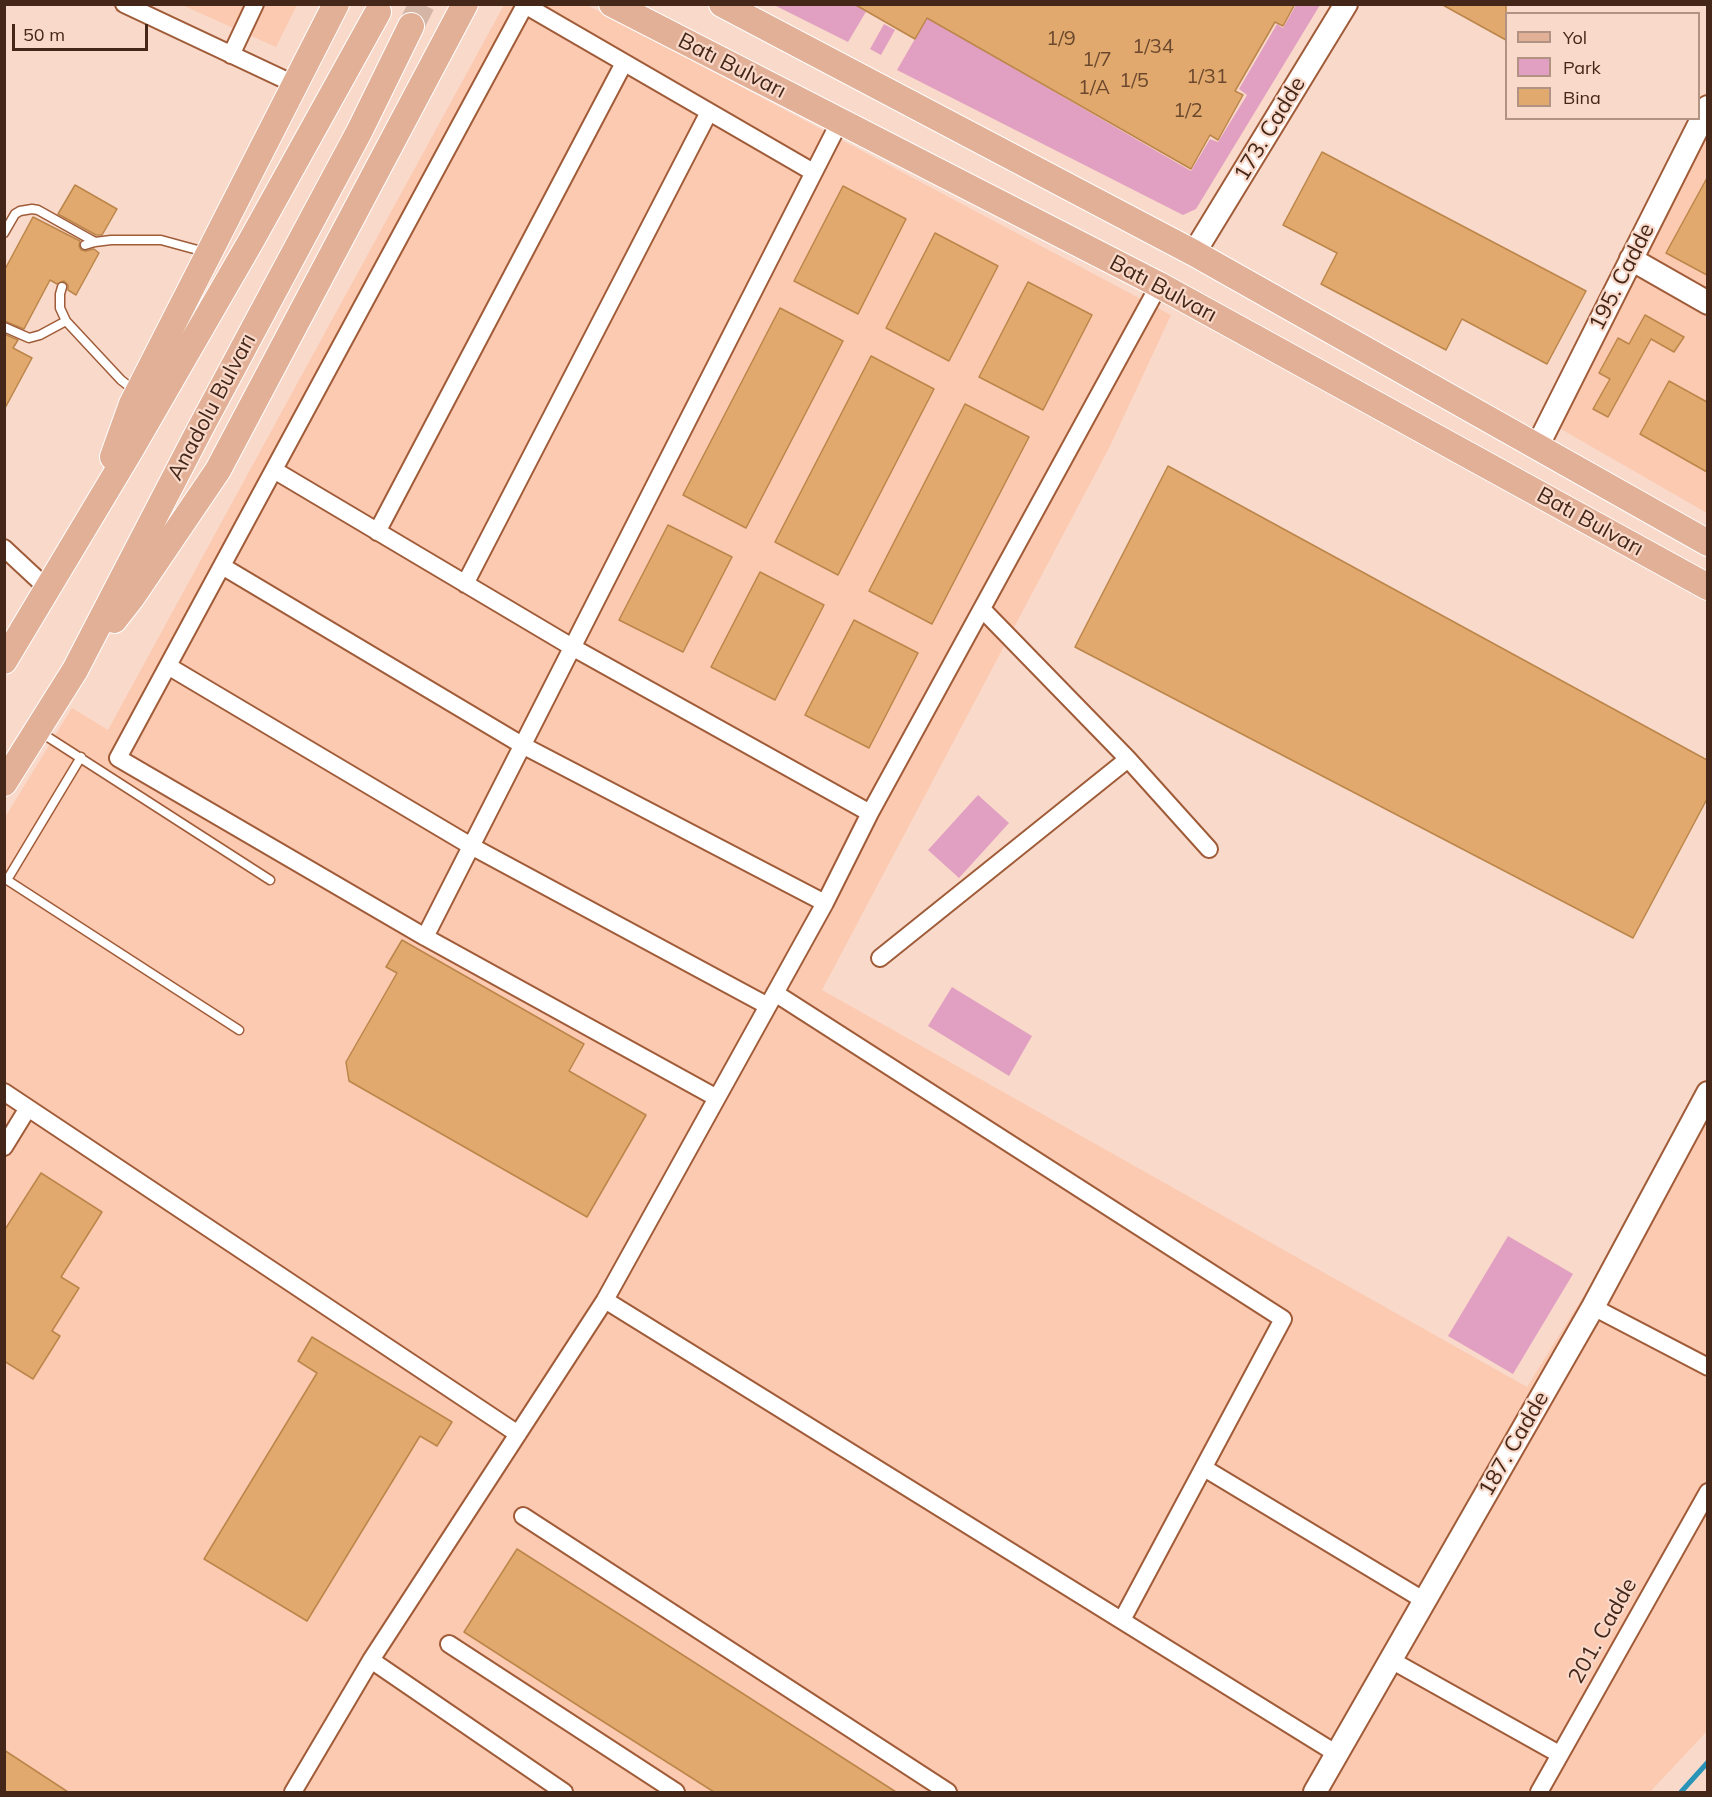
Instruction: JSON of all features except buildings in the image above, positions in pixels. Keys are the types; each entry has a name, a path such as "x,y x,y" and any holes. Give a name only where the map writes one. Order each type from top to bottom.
{"main road":[{"path":"91,517 138,393 336,4"},
{"name":"Batı Bulvarı","path":"612,4 1159,285 1707,587"},
{"name":"Batı Bulvarı","path":"722,4 1194,253 1707,543"},
{"name":"173. Cadde","path":"1194,253 1346,4"},
{"path":"75,670 132,597 218,470 462,8"},
{"path":"4,661 91,517 250,241 378,12"},
{"name":"Anadolu Bulvarı","path":"4,783 75,670 194,440 359,132 411,26"},
{"name":"195. Cadde","path":"1537,447 1707,107"},
{"path":"1631,259 1707,303"},
{"name":"187. Cadde","path":"1315,1792 1593,1307 1707,1093"}],"street":[{"path":"124,4 294,84"},
{"path":"231,55 255,4"},
{"path":"717,1098 425,938 118,758 525,5 813,172"},
{"path":"377,532 624,63"},
{"path":"465,584 709,112"},
{"path":"425,938 840,122"},
{"path":"294,1792 372,1660 605,1300 825,903 870,813 1159,285"},
{"path":"274,470 572,647 870,813"},
{"path":"4,548 48,589"},
{"path":"222,566 522,745 825,903"},
{"path":"982,609 1128,759 1209,849"},
{"path":"168,666 471,846 771,1000 1283,1319 1122,1620"},
{"path":"880,957 1128,759"},
{"path":"4,1092 518,1434"},
{"path":"4,1147 28,1108"},
{"path":"605,1300 1337,1754"},
{"path":"1593,1307 1707,1367"},
{"path":"1204,1468 1425,1601"},
{"name":"201. Cadde","path":"1539,1792 1707,1492"},
{"path":"523,1516 948,1792"},
{"path":"449,1644 676,1792"},
{"path":"372,1660 564,1792"},
{"path":"1391,1660 1559,1755"}],"lane":[{"path":"4,233 15,214 32,209 38,210 95,242"},
{"path":"85,245 95,242 161,240 209,253"},
{"path":"62,286 60,308 66,321 120,380 138,393"},
{"path":"4,327 29,338 40,335 66,321"},
{"path":"37,730 270,880"},
{"path":"81,757 6,879 239,1030"}],"shaded area":[{"path":"182,5 297,5 276,47"},
{"path":"504,5 587,5 1171,315 1109,448 822,990 1527,1387 1707,1097 1707,1731 1650,1792 5,1792 4,819 72,708 108,730"},
{"path":"1707,111 1707,513 1540,417"}],"green space":[{"path":"774,5 870,5 848,42"},
{"path":"1296,5 1320,5 1196,209 1183,215 897,70 927,18 1191,171 1210,139 1218,142 1247,95 1239,89 1277,24 1283,28"},
{"path":"884,24 895,30 881,55 870,49"},
{"path":"978,795 1009,823 959,878 928,850"},
{"path":"952,987 1032,1036 1009,1076 928,1026"},
{"path":"1508,1236 1573,1274 1513,1374 1448,1336"}],"waterway":[{"path":"1681,1792 1708,1762"}],"tunnel":[{"path":"411,26 422,4"}]}
